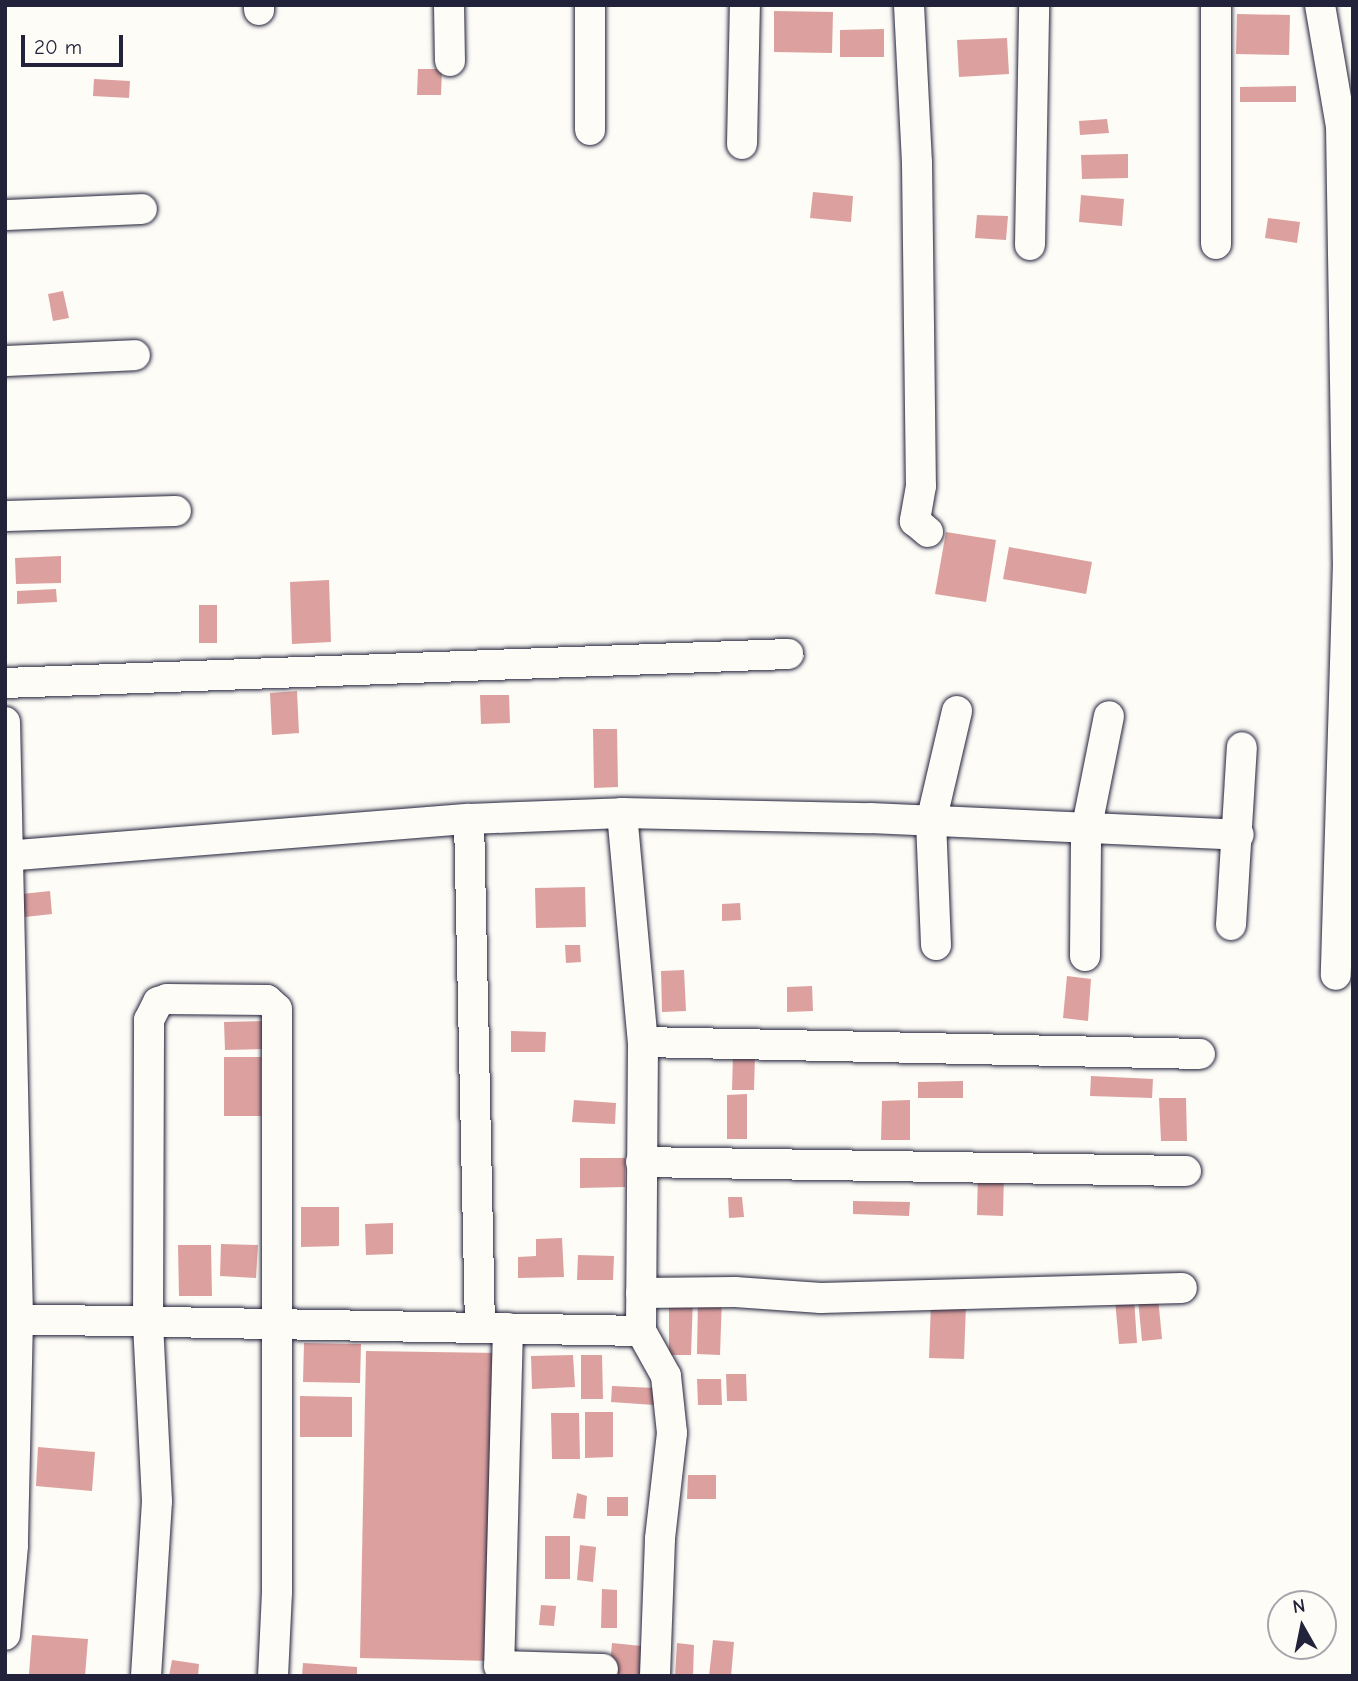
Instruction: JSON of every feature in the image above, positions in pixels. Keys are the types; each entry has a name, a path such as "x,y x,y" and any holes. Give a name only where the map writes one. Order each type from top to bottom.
{"street":[{"path":"449,5 450,61"},
{"path":"590,5 590,130"},
{"path":"743,144 745,5"},
{"path":"909,5 917,176 921,486 915,521 928,532"},
{"path":"1030,245 1034,5"},
{"path":"1216,5 1216,244"},
{"path":"1320,5 1347,126 1347,777 1336,975"},
{"path":"5,215 142,209"},
{"path":"5,361 135,355"},
{"path":"5,516 176,511"},
{"path":"5,682 788,654"},
{"path":"936,945 931,821 957,711"},
{"path":"1084,956 1086,831 1109,716"},
{"path":"5,722 13,1546 5,1635"},
{"path":"1231,925 1239,835 1241,747"},
{"path":"622,813 643,1042 641,1331 666,1376 672,1433 660,1539 655,1676"},
{"path":"6,856 469,819 622,813 931,821 1086,831 1239,835"},
{"path":"469,819 494,1328 499,1671 603,1669"},
{"path":"146,1676 157,1501 148,1322 149,1020 158,1003 167,999 257,999 267,1000 276,1009 277,1324 273,1676"},
{"path":"643,1042 1200,1054"},
{"path":"641,1162 1186,1171"},
{"path":"641,1293 846,1298 1182,1289"},
{"path":"12,1319 641,1331"}],"building":[{"path":"774,11 833,12 832,53 774,52"},
{"path":"1237,14 1290,15 1289,55 1236,54"},
{"path":"884,29 884,57 840,57 840,30"},
{"path":"1007,38 1009,74 959,77 957,40"},
{"path":"418,69 442,69 441,95 417,95"},
{"path":"94,79 130,81 129,98 93,96"},
{"path":"1296,86 1296,102 1240,102 1240,87"},
{"path":"1107,119 1109,133 1080,135 1079,121"},
{"path":"1128,154 1128,178 1082,179 1081,155"},
{"path":"813,192 853,196 851,222 810,218"},
{"path":"1081,195 1124,199 1122,226 1079,222"},
{"path":"977,215 1008,216 1006,240 975,238"},
{"path":"1268,218 1300,222 1297,243 1265,238"},
{"path":"63,291 69,318 53,321 48,294"},
{"path":"946,532 996,540 986,602 935,594"},
{"path":"1009,547 1092,562 1086,594 1003,579"},
{"path":"61,556 61,583 16,584 15,558"},
{"path":"329,580 331,642 292,644 290,582"},
{"path":"56,589 57,602 17,604 17,591"},
{"path":"199,605 217,605 217,643 199,643"},
{"path":"297,691 299,733 272,735 270,693"},
{"path":"480,695 509,695 510,723 481,724"},
{"path":"593,729 617,729 618,787 594,788"},
{"path":"585,887 586,927 536,928 535,888"},
{"path":"50,891 52,914 25,917 22,894"},
{"path":"740,903 741,920 722,921 722,904"},
{"path":"565,945 580,945 581,962 566,963"},
{"path":"684,970 686,1011 662,1012 661,971"},
{"path":"1067,976 1091,979 1088,1021 1063,1018"},
{"path":"812,986 813,1011 787,1012 787,987"},
{"path":"265,1021 266,1049 225,1050 224,1022"},
{"path":"511,1031 546,1032 545,1052 511,1052"},
{"path":"733,1054 755,1055 754,1090 732,1090"},
{"path":"224,1057 261,1057 261,1116 224,1116"},
{"path":"1091,1076 1153,1079 1152,1098 1090,1096"},
{"path":"963,1081 963,1098 918,1098 918,1082"},
{"path":"747,1094 747,1139 727,1139 727,1095"},
{"path":"1159,1098 1186,1098 1187,1141 1161,1141"},
{"path":"574,1100 616,1103 615,1124 572,1122"},
{"path":"910,1100 910,1140 881,1140 882,1101"},
{"path":"580,1158 625,1158 625,1187 580,1188"},
{"path":"978,1172 1004,1173 1003,1216 977,1215"},
{"path":"728,1197 742,1197 744,1217 729,1218"},
{"path":"853,1201 910,1202 909,1216 853,1214"},
{"path":"301,1207 339,1207 339,1246 301,1247"},
{"path":"393,1223 393,1254 366,1255 365,1224"},
{"path":"562,1238 564,1277 518,1278 518,1257 536,1256 536,1239"},
{"path":"221,1244 258,1245 256,1278 220,1276"},
{"path":"178,1245 211,1245 212,1296 179,1296"},
{"path":"578,1255 614,1256 613,1280 577,1280"},
{"path":"669,1297 693,1298 691,1355 669,1355"},
{"path":"698,1297 722,1297 720,1355 697,1354"},
{"path":"1158,1297 1162,1339 1142,1341 1138,1299"},
{"path":"1134,1298 1137,1343 1119,1344 1115,1300"},
{"path":"931,1303 966,1304 964,1359 929,1358"},
{"path":"304,1343 361,1344 360,1383 303,1382"},
{"path":"366,1351 499,1353 492,1661 360,1658"},
{"path":"573,1355 575,1387 532,1389 531,1356"},
{"path":"581,1355 602,1355 603,1399 581,1399"},
{"path":"726,1374 746,1374 747,1401 727,1401"},
{"path":"697,1379 721,1379 722,1405 698,1405"},
{"path":"612,1386 655,1388 654,1405 611,1402"},
{"path":"300,1396 352,1397 352,1437 300,1437"},
{"path":"585,1412 613,1412 613,1457 585,1458"},
{"path":"551,1413 579,1413 580,1459 552,1459"},
{"path":"38,1447 95,1452 92,1491 36,1486"},
{"path":"688,1475 716,1475 716,1499 687,1499"},
{"path":"577,1493 587,1496 585,1519 573,1518"},
{"path":"607,1497 628,1497 628,1516 607,1516"},
{"path":"545,1536 570,1536 570,1579 545,1579"},
{"path":"580,1545 596,1547 593,1582 577,1580"},
{"path":"602,1589 617,1590 617,1628 601,1628"},
{"path":"541,1605 556,1606 554,1626 539,1625"},
{"path":"32,1635 88,1639 85,1676 29,1674"},
{"path":"713,1640 734,1642 731,1676 709,1676"},
{"path":"612,1643 651,1647 649,1676 609,1676"},
{"path":"677,1643 694,1645 693,1676 675,1676"},
{"path":"172,1660 199,1664 198,1676 169,1676"},
{"path":"303,1663 357,1667 357,1676 302,1676"}]}
